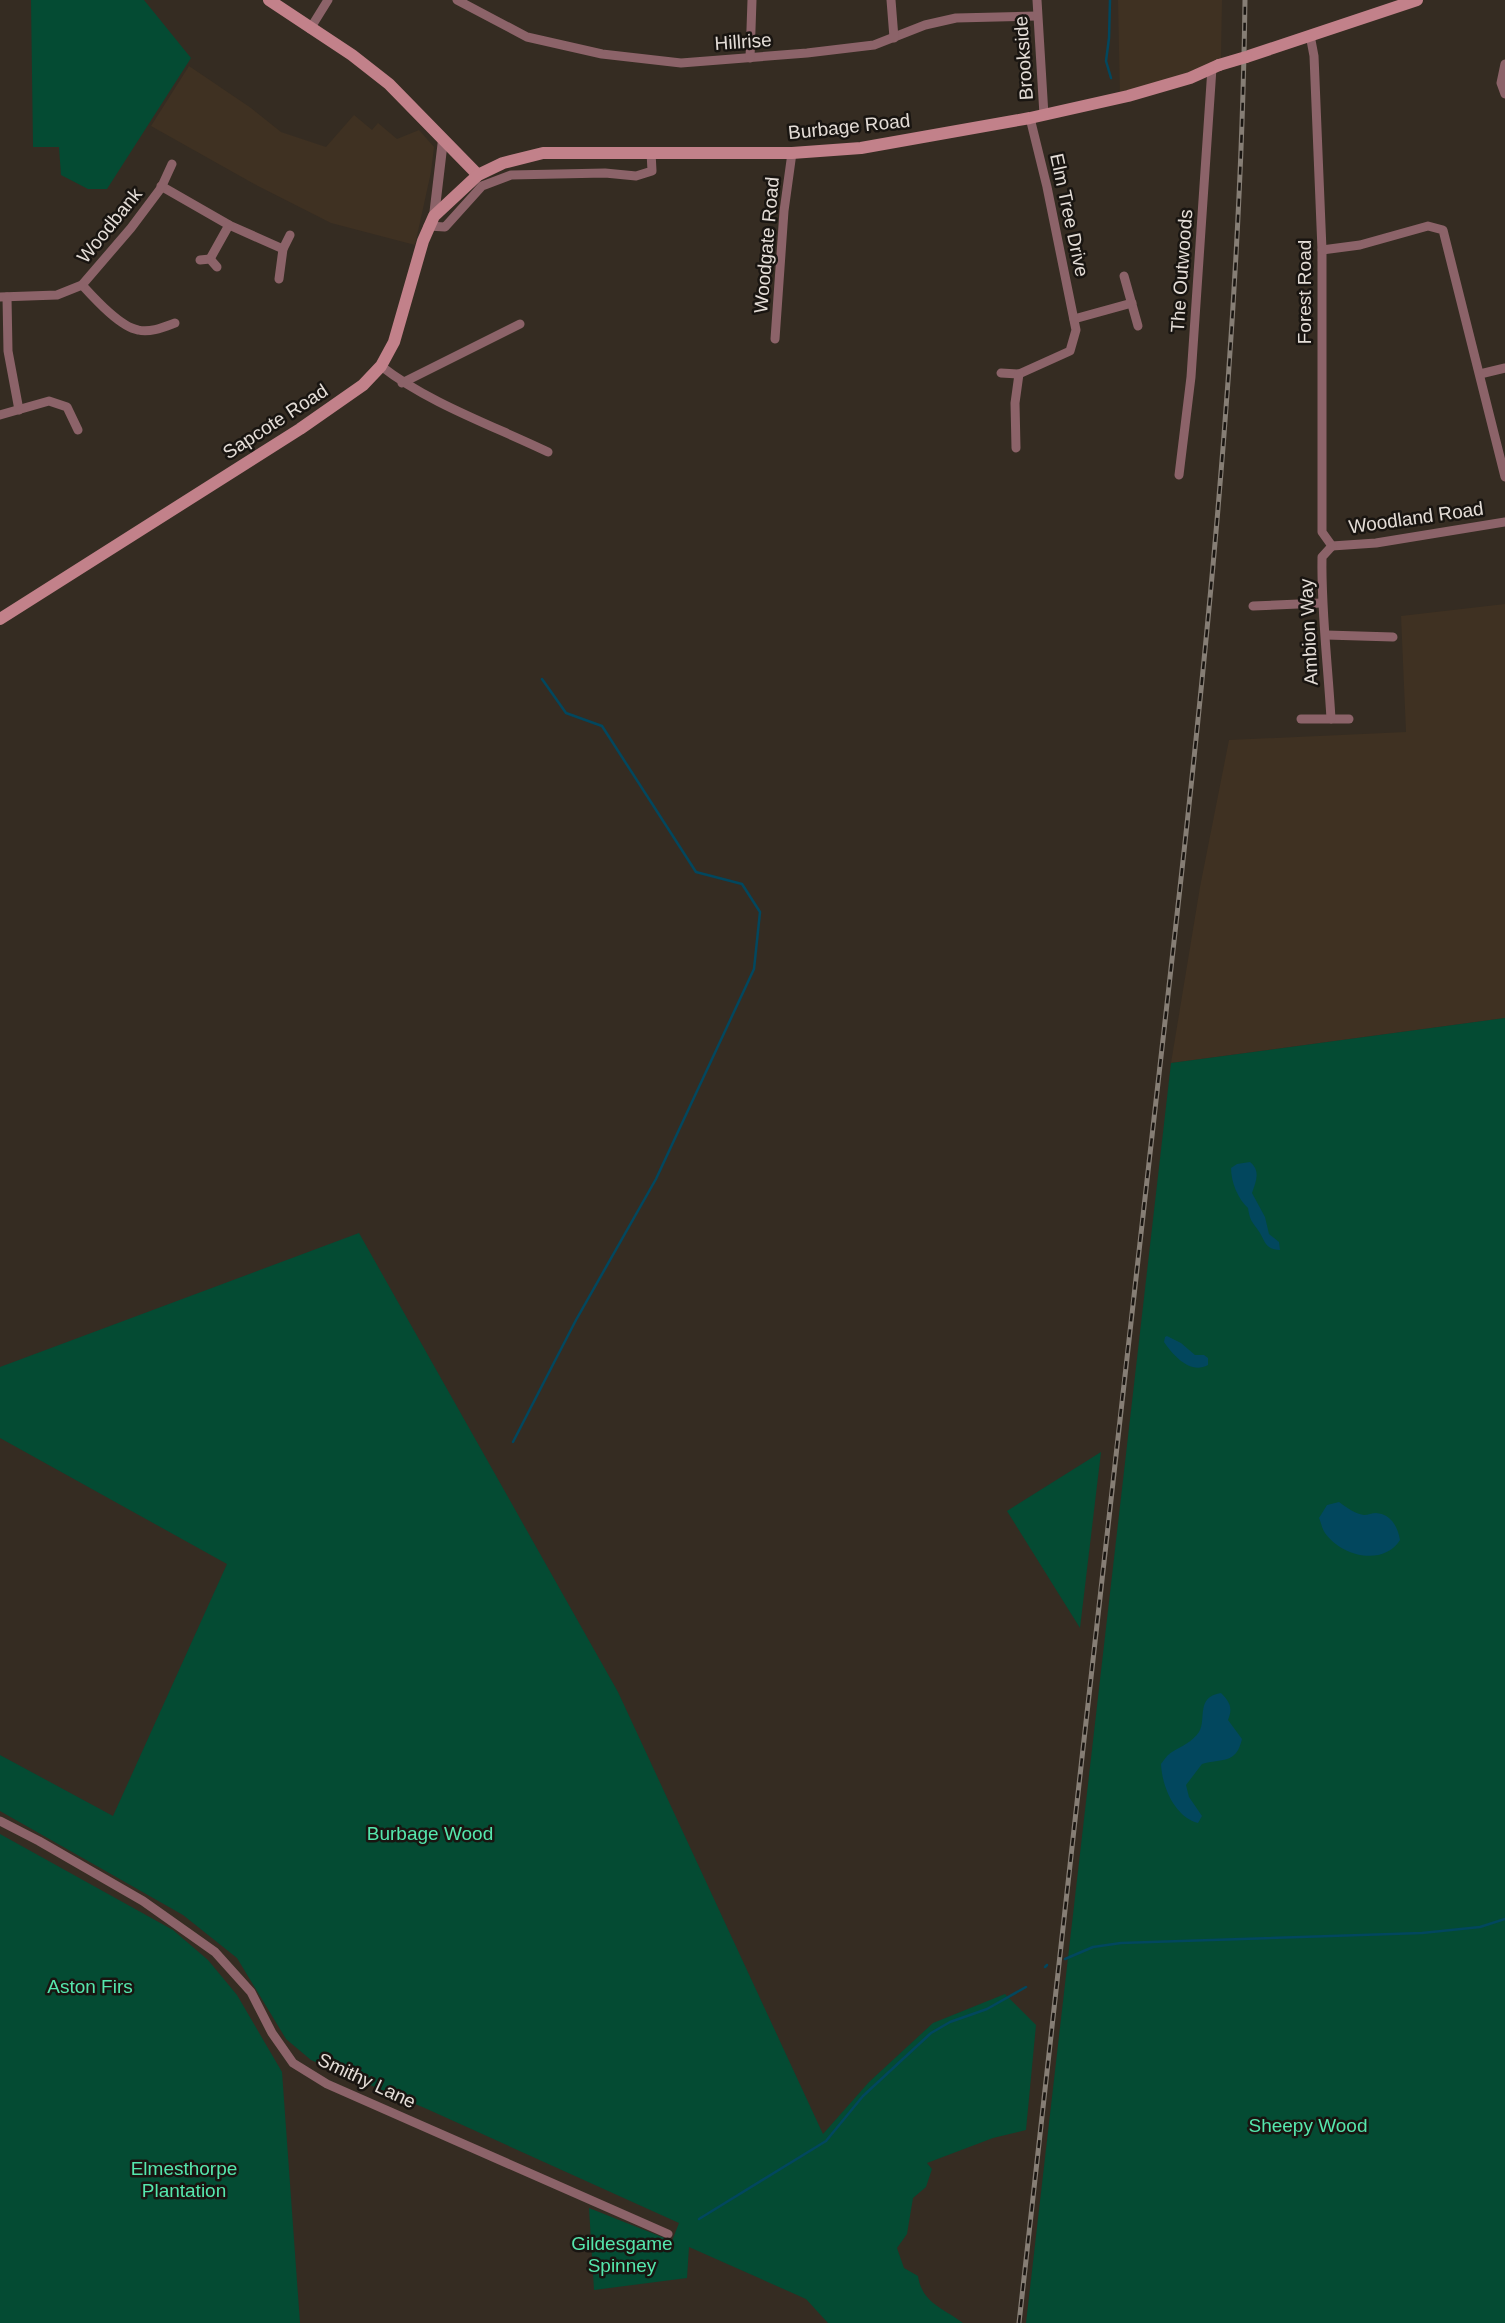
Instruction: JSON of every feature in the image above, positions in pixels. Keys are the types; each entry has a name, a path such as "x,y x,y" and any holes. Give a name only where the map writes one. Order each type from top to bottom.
{"main road":[{"path":"269,0 352,55 389,84 478,176 431,221"},
{"name":"Burbage Road","path":"478,176 503,163 543,153 792,153 861,148 1030,118 1128,96 1190,78 1408,1"},
{"name":"Sapcote Road","path":"0,619 353,393 381,366 394,342 431,221"}],"street":[{"path":"310,29 328,0"},
{"name":"Hillrise","path":"457,0 527,37 601,54 681,63 874,45 925,25 956,18 1037,16"},
{"path":"750,58 752,0"},
{"path":"891,0 894,38"},
{"name":"Brookside","path":"1037,0 1044,115"},
{"name":"Forest Road","path":"1310,35 1314,55 1322,250 1322,532 1332,546"},
{"path":"1505,64 1501,83 1505,94"},
{"name":"The Outwoods","path":"1179,475 1191,377 1216,67"},
{"name":"Elm Tree Drive","path":"1019,374 1070,352 1076,330 1030,118"},
{"path":"443,140 431,221 445,227 482,186 511,175 605,173 636,176 652,170 651,152"},
{"name":"Woodgate Road","path":"775,339 783,211 792,153"},
{"name":"Woodbank","path":"82,285 131,228 162,186 172,164"},
{"name":"Woodbank","path":"162,186 229,225 282,249"},
{"path":"200,260 213,263 229,225"},
{"path":"1322,250 1360,245 1428,226 1443,230 1505,477"},
{"path":"279,279 282,249 290,235"},
{"path":"1124,276 1138,326"},
{"path":"19,410 8,351 4,297 57,295 82,285 94,299 135,330 149,330 176,323"},
{"path":"1074,319 1132,303"},
{"path":"402,383 520,324"},
{"path":"381,366 402,383 548,452"},
{"path":"1480,373 1505,368"},
{"path":"1001,373 1019,374 1015,403 1016,448"},
{"path":"0,415 49,401 67,407 78,430"},
{"name":"Woodland Road","path":"1332,546 1376,543 1505,522"},
{"name":"Ambion Way","path":"1331,719 1326,635 1321,603 1322,556 1332,546"},
{"path":"1253,606 1321,603"},
{"path":"1326,635 1392,637"},
{"path":"1301,719 1349,719"},
{"name":"Smithy Lane","path":"0,1821 143,1901 215,1952 251,1992 272,2033 293,2063 327,2084 668,2234"}],"shaded area":[{"path":"1118,0 1222,0 1221,58 1207,72 1120,100"},
{"path":"189,66 281,132 326,147 354,115 372,130 378,123 397,139 419,130 434,147 415,245 331,223 151,126"},
{"path":"1505,604 1505,1018 1171,1063 1200,887 1229,740 1406,732 1401,616"}],"green space":[{"path":"31,0 144,0 191,58 107,189 88,189 61,175 59,147 33,147"},
{"name":"Sheepy Wood","path":"1505,1018 1505,2323 1026,2323 1171,1063"},
{"name":"Burbage Wood","path":"359,1233 618,1692 823,2134 869,2082 933,2023 1005,1994 1036,2025 1026,2130 993,2138 927,2163 932,2169 926,2187 913,2198 907,2234 897,2248 904,2268 918,2276 929,2299 963,2323 828,2323 806,2299 689,2247 687,2278 594,2290 589,2208 672,2241 679,2223 427,2109 311,2060 286,2039 237,1958 183,1915 0,1811 0,1755 113,1816 227,1564 0,1438 0,1367"},
{"path":"1101,1452 1080,1628 1007,1511"},
{"path":"0,1834 173,1930 208,1960 237,1995 282,2072 300,2323 0,2323"}],"water":[{"path":"1250,1162 1257,1173 1252,1193 1265,1217 1269,1234 1279,1242 1280,1250 1265,1243 1234,1184 1231,1168"},
{"path":"1167,1336 1195,1355 1204,1355 1208,1358 1208,1365 1195,1367 1183,1362 1164,1342"},
{"path":"1339,1502 1361,1514 1376,1513 1386,1516 1398,1530 1400,1540 1383,1554 1373,1556 1341,1548 1325,1533 1319,1518 1327,1505"},
{"path":"1221,1693 1230,1705 1228,1720 1242,1739 1232,1757 1202,1764 1186,1785 1189,1797 1202,1816 1198,1823 1176,1808 1167,1791 1161,1764 1199,1732 1205,1704 1213,1695"}],"waterway":[{"path":"1110,0 1106,61 1111,78"},
{"path":"513,1442 576,1320 656,1179 754,969 760,912 742,884 696,872 602,726 566,713 542,679"},
{"path":"1065,1959 1093,1947 1121,1943 1422,1933 1480,1927 1505,1919"},
{"path":"699,2219 826,2141 863,2096 931,2033 950,2022 987,2009 1026,1987"}],"railway":[{"path":"1019,2323 1183,860 1212,574 1234,287 1245,0"}],"park label":[{"name":"Aston Firs","path":"90,1986"},
{"name":"Elmesthorpe Plantation","path":"184,2179"},
{"name":"Gildesgame Spinney","path":"622,2254"}]}
